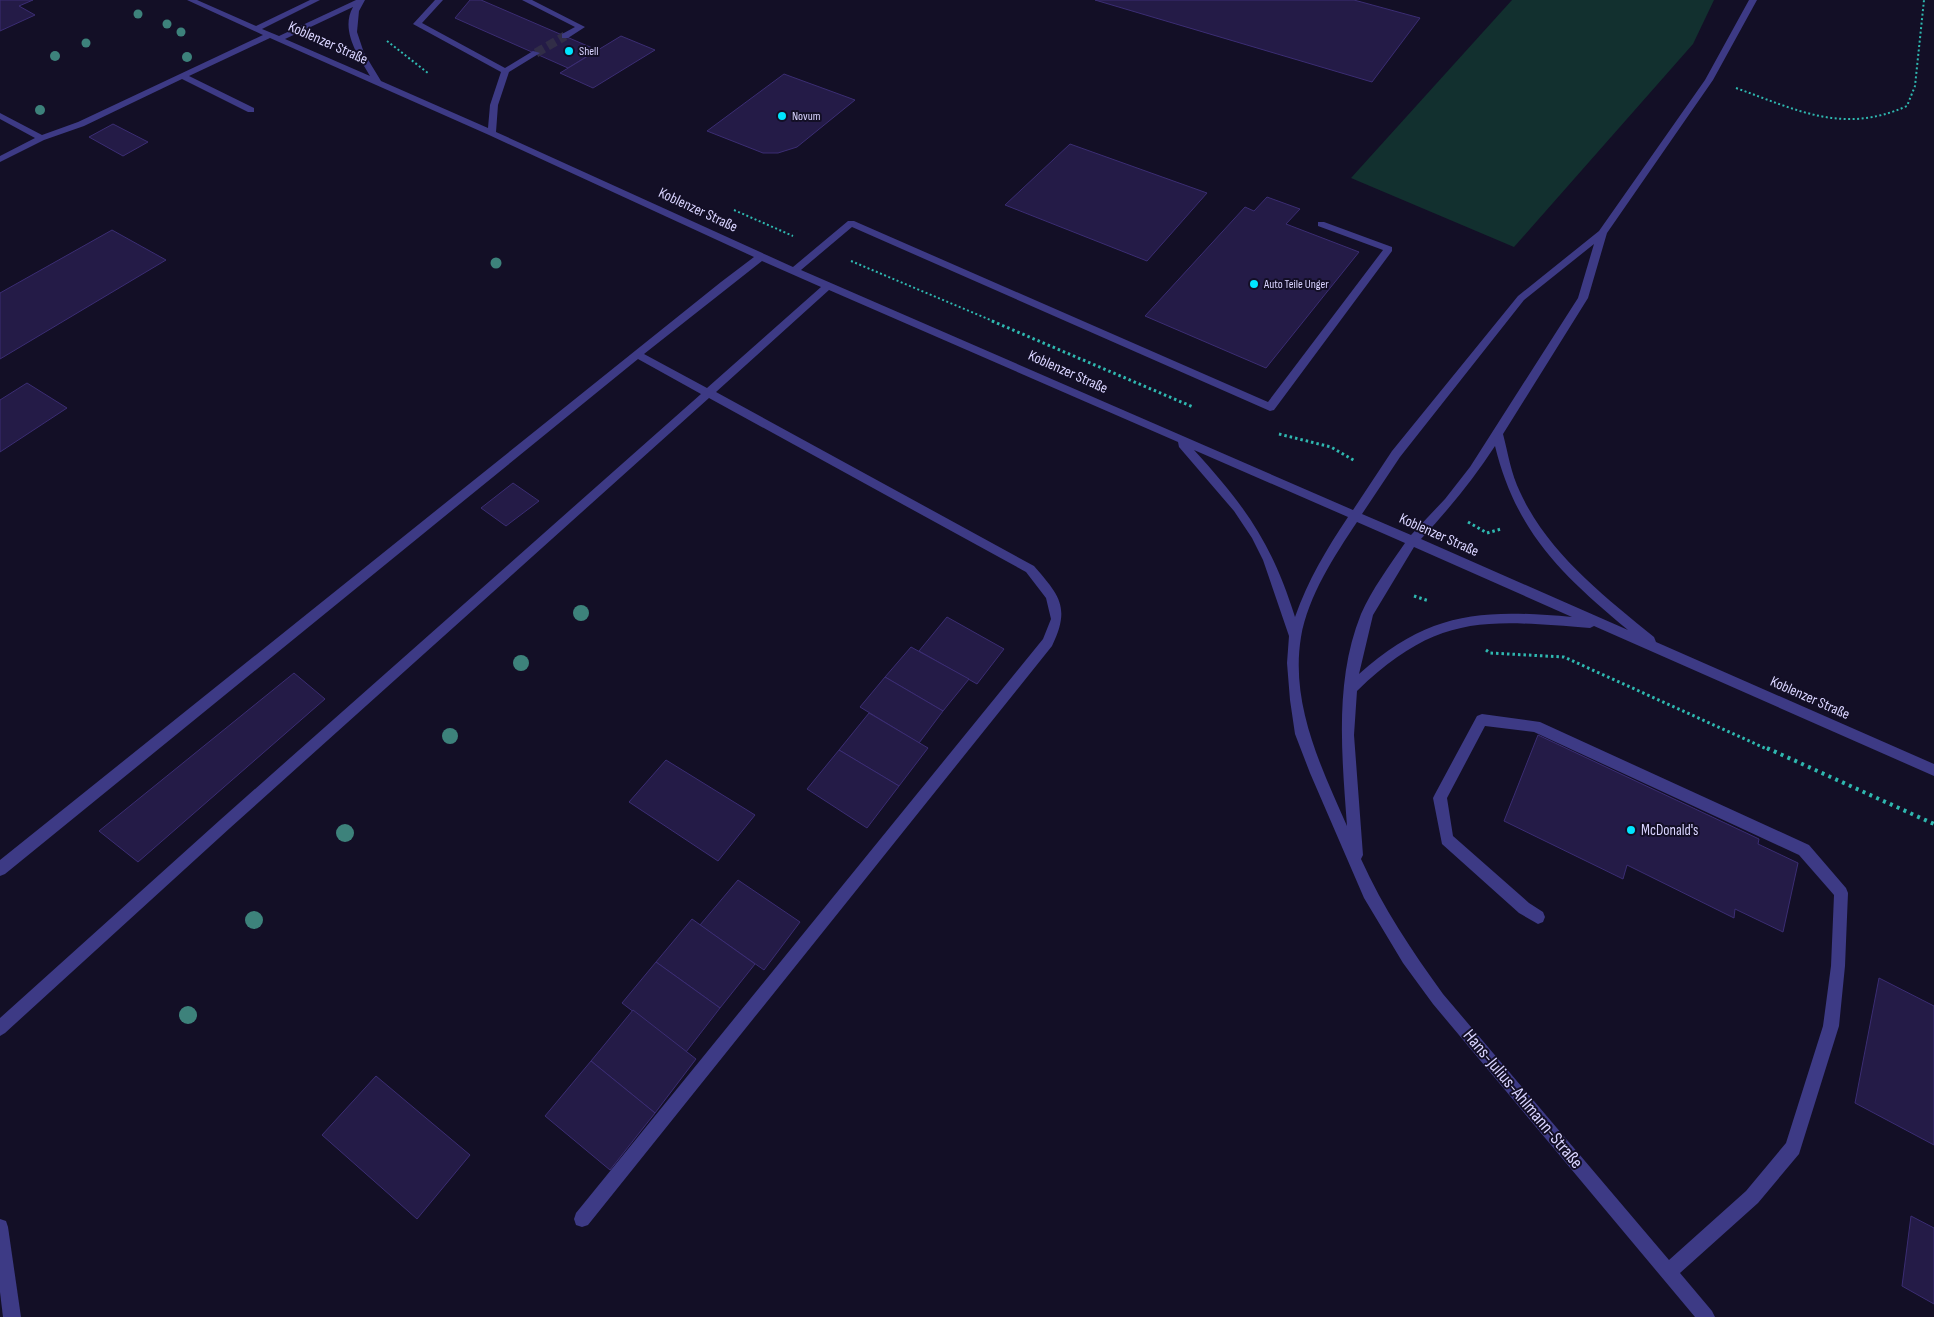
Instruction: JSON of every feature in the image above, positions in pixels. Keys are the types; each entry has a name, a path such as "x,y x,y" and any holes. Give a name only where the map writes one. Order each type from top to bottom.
{"street":[{"name":"Koblenzer Straße","path":"191,0 492,133 761,257 1934,770"},
{"path":"255,29 316,0"},
{"path":"278,39 360,0"},
{"path":"360,0 350,28 358,48 378,83"},
{"path":"439,0 417,24 505,71"},
{"path":"526,0 581,26 565,36"},
{"path":"1602,233 1709,80 1753,0"},
{"path":"0,159 41,138 81,124 184,77 269,35"},
{"path":"492,133 494,105 505,71 536,53"},
{"path":"184,77 251,110"},
{"path":"0,116 41,138"},
{"path":"794,271 851,223 1270,407 1389,249 1321,224"},
{"name":"Hans-Julius-Ahlmann-Straße","path":"1357,868 1347,735 1353,666 1367,615 1412,541 1449,502 1474,470 1583,298 1602,233"},
{"name":"Hans-Julius-Ahlmann-Straße","path":"1602,233 1520,298 1396,454 1354,516 1311,589 1295,636 1293,663 1296,700 1302,734 1357,868 1408,958 1438,999 1670,1271 1706,1317"},
{"path":"0,869 724,284 761,257"},
{"path":"0,1028 225,824 828,286"},
{"path":"582,1219 1048,642 1057,619 1052,596 1030,569 710,392 637,354"},
{"path":"1497,433 1513,491 1531,523 1580,579 1609,607 1661,651"},
{"name":"Hans-Julius-Ahlmann-Straße","path":"1180,440 1214,479 1251,527 1275,573 1295,636"},
{"path":"1350,689 1384,659 1423,636 1459,622 1534,619 1599,624"},
{"path":"1538,917 1524,908 1447,839 1440,798 1482,720 1535,726 1804,850 1841,893 1838,966 1831,1026 1794,1148 1752,1197 1670,1271"},
{"path":"0,1228 12,1317"}],"path":[{"path":"1709,80 1818,115 1859,120 1887,115 1908,106 1915,86 1924,0"},
{"path":"1487,533 1531,523"},
{"path":"1459,622 1490,653 1564,657 1934,824"}],"green space":[{"path":"1512,0 1714,0 1693,44 1514,247 1351,178"}],"building":[{"path":"0,0 33,0 19,6 35,15 0,31"},
{"path":"470,0 481,0 597,50 568,68 455,18"},
{"path":"1095,0 1354,0 1420,18 1372,82"},
{"path":"621,36 655,50 593,88 560,73"},
{"name":"Novum","path":"784,74 855,100 797,147 778,153 763,153 707,131"},
{"path":"113,124 148,142 123,156 89,137"},
{"path":"1070,144 1207,193 1147,261 1005,205"},
{"name":"Auto Teile Unger","path":"1267,197 1300,209 1286,224 1359,252 1266,368 1145,316 1245,207 1254,211"},
{"path":"112,230 166,260 0,359 0,293"},
{"path":"27,383 67,408 0,452 0,400"},
{"path":"513,483 539,501 506,526 481,508"},
{"path":"947,617 1004,649 977,684 919,651"},
{"path":"911,647 969,679 943,711 885,677"},
{"path":"294,673 325,699 138,862 99,831"},
{"path":"885,677 943,711 919,743 860,707"},
{"path":"869,713 928,748 899,786 839,750"},
{"name":"McDonald's","path":"1538,735 1759,839 1758,844 1798,863 1783,932 1735,909 1734,918 1627,865 1623,879 1504,821"},
{"path":"839,750 899,786 867,828 807,789"},
{"path":"666,760 755,815 718,861 629,802"},
{"path":"738,880 800,922 764,970 700,925"},
{"path":"692,919 755,964 720,1008 656,962"},
{"path":"656,962 720,1008 686,1052 622,1003"},
{"path":"1879,978 1934,1006 1934,1145 1855,1103"},
{"path":"633,1010 696,1059 655,1113 591,1061"},
{"path":"591,1061 655,1113 610,1170 545,1116"},
{"path":"376,1076 470,1155 417,1219 322,1135"},
{"path":"1911,1216 1934,1228 1934,1304 1902,1286"}],"tunnel":[{"path":"536,53 565,36"}],"place":[{"name":"Shell","path":"569,51"},
{"name":"Novum","path":"782,116"},
{"name":"Auto Teile Unger","path":"1254,284"},
{"name":"McDonald's","path":"1631,830"}]}
